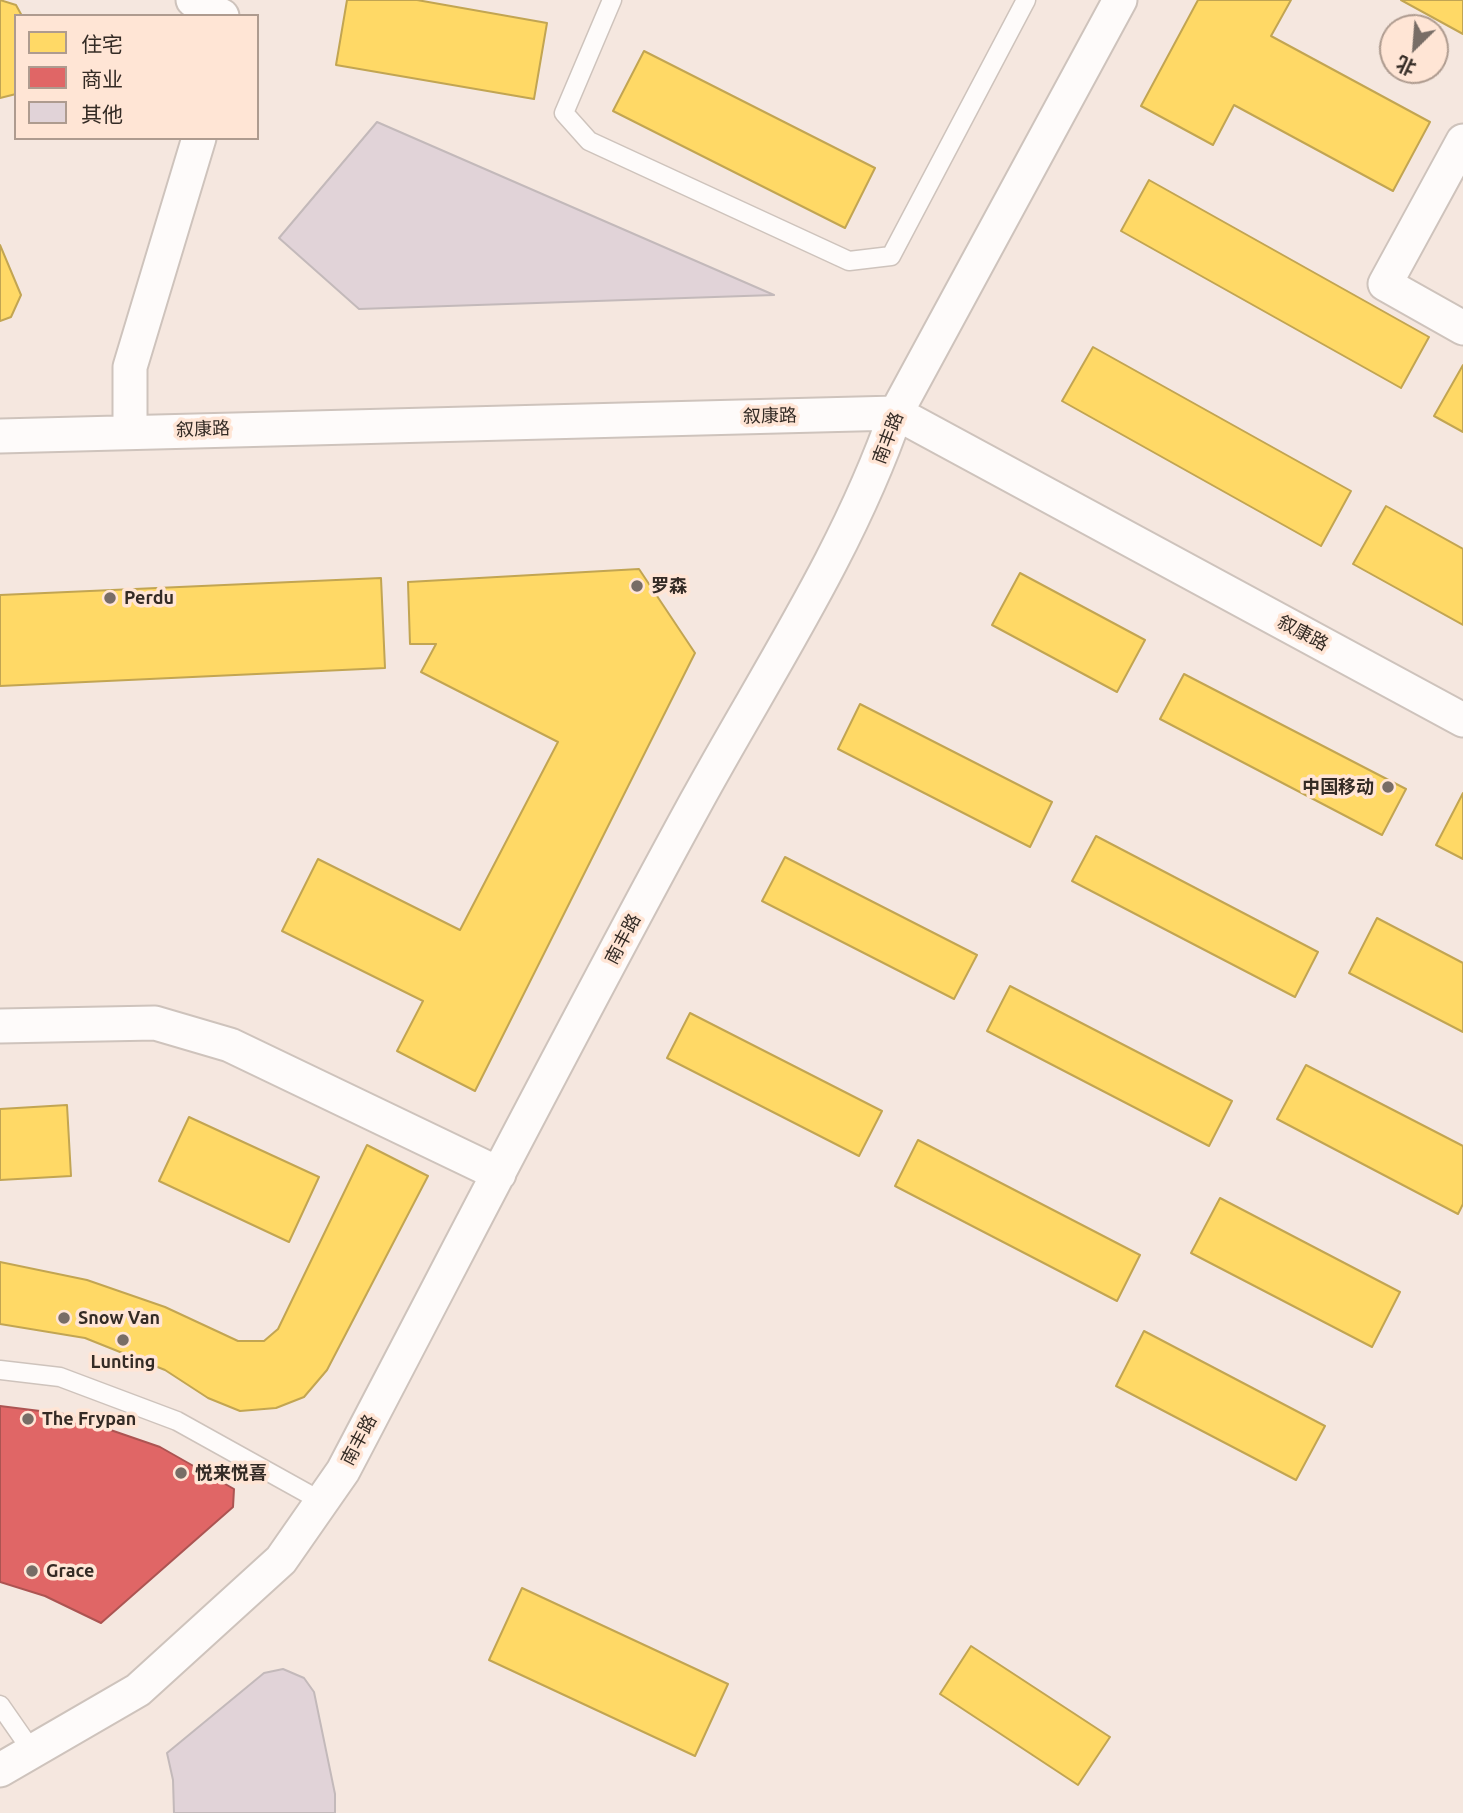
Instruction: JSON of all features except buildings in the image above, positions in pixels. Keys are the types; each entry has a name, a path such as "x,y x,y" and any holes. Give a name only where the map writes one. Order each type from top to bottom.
{"street":[{"path":"193,0 218,14"},
{"name":"南丰路","path":"0,1770 138,1690 281,1560 343,1471 696,802 846,535 878,466 896,413 1120,0"},
{"path":"130,431 130,368 198,140"},
{"path":"1463,141 1385,284 1463,328"},
{"name":"叙康路","path":"0,436 896,413 1463,720"},
{"path":"0,1026 155,1023 218,1041 499,1174"}],"lane":[{"path":"612,0 564,113 589,141 849,261 891,256 1026,0"},
{"path":"0,1370 60,1377 177,1421 321,1501"},
{"path":"0,1705 32,1751"}],"place":[{"name":"罗森","path":"637,586"},
{"name":"Perdu","path":"110,598"},
{"name":"中国移动","path":"1388,787"},
{"name":"Snow Van","path":"64,1318"},
{"name":"Lunting","path":"123,1340"},
{"name":"The Frypan","path":"28,1419"},
{"name":"悦来悦喜","path":"181,1473"},
{"name":"Grace","path":"32,1571"}]}
